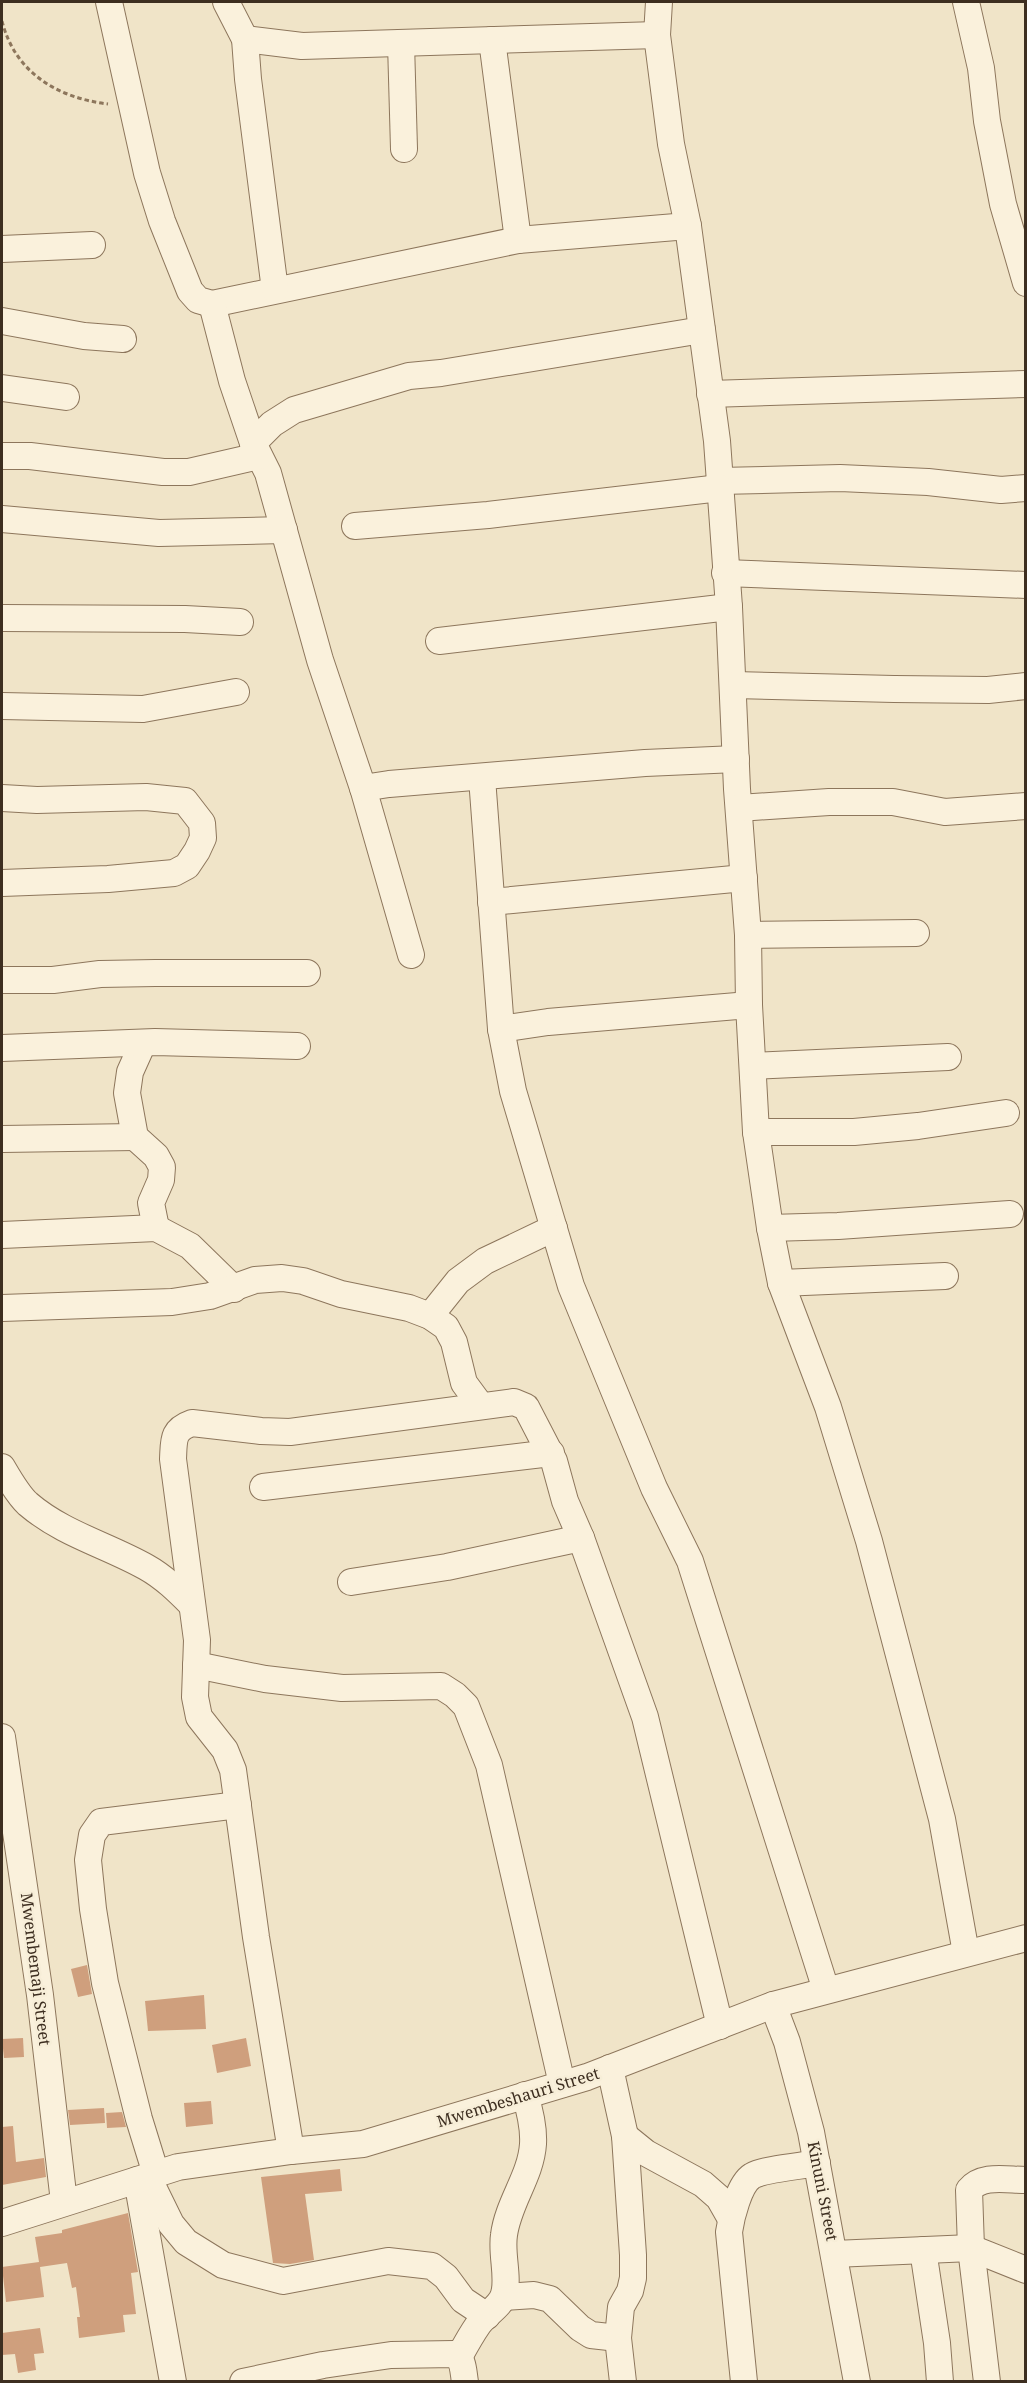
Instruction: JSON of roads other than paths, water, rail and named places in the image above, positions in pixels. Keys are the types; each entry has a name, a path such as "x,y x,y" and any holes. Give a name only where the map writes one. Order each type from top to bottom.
{"street":[{"path":"109,2 147,173 162,222 190,291 198,300 212,303 518,240 688,226"},
{"path":"226,2 245,39 249,90 276,290"},
{"path":"659,2 657,35 671,144 688,226 710,394 719,485 734,685 756,1132 770,1228 781,1283 828,1407 869,1541 939,1809 966,1953"},
{"path":"966,2 981,69 987,121 1003,204 1026,283"},
{"path":"245,39 302,46 657,35"},
{"path":"492,40 518,240"},
{"path":"401,43 404,149"},
{"path":"2,249 92,245"},
{"path":"212,303 232,381 256,449 268,473 320,660 363,788 411,955"},
{"path":"2,321 84,336 123,339"},
{"path":"2,456 30,456 164,472 189,472 256,449 272,424 294,410 410,376 441,373 702,330"},
{"path":"710,394 1026,384"},
{"path":"2,388 66,397"},
{"path":"355,526 488,515 719,485 840,478 928,482 1001,490 1026,488"},
{"path":"2,519 159,533 284,530"},
{"path":"725,573 1026,585"},
{"path":"439,641 729,607"},
{"path":"2,618 186,619 240,622"},
{"path":"734,685 917,690 988,690 1026,686"},
{"path":"2,706 143,709 236,692"},
{"path":"363,788 645,763 736,759"},
{"path":"482,778 501,1029 513,1091 571,1286 654,1488 690,1561 826,1990"},
{"path":"2,798 37,800 146,797 185,801 202,823 203,838 187,866 174,873 108,879 2,883"},
{"path":"739,808 829,802 893,802 945,812 1026,806"},
{"path":"491,902 744,878"},
{"path":"748,934 916,933"},
{"path":"2,980 53,980 100,974 307,973"},
{"path":"501,1029 548,1022 749,1005"},
{"path":"143,1043 130,1072 127,1093 135,1137 156,1156 162,1167 161,1180 151,1203 156,1228"},
{"path":"2,1048 143,1043 297,1046"},
{"path":"753,1066 948,1056"},
{"path":"756,1132 854,1132 918,1126 1006,1113"},
{"path":"2,1139 135,1137"},
{"path":"770,1228 838,1226 1010,1214"},
{"path":"2,1235 156,1228 190,1246 234,1289"},
{"path":"430,1316 458,1281 484,1261 554,1228"},
{"path":"781,1283 945,1276"},
{"path":"2,1308 172,1302 210,1296 255,1281 282,1278 303,1281 341,1294 410,1308 430,1316 446,1327 454,1342 464,1383 481,1406"},
{"path":"291,2151 256,1937 233,1770 225,1750 199,1717 195,1697 197,1640 173,1459 174,1436 181,1426 192,1423 290,1432 514,1402 526,1407 551,1454 565,1502 581,1538 645,1717 720,2026"},
{"path":"263,1487 551,1454"},
{"path":"2,1467 27,1503 40,1513 80,1537 149,1568 170,1583 192,1605"},
{"path":"351,1582 447,1567 581,1538"},
{"path":"196,1665 265,1679 342,1688 441,1686 466,1706 489,1765 562,2084"},
{"name":"Mwembemaji Street","path":"2,1737 38,1983 64,2202"},
{"path":"172,2381 140,2119 105,1983 88,1860 92,1835 101,1822 238,1805"},
{"name":"Mwembeshauri Street","path":"2,2223 178,2167 291,2151 363,2144 610,2068 773,2005 1026,1938"},
{"name":"Kinuni Street","path":"773,2005 787,2042 811,2132 857,2382"},
{"path":"610,2068 625,2136 633,2255 633,2278 630,2291 621,2307 618,2338 623,2382"},
{"path":"465,2382 459,2357 478,2324 504,2296 506,2284 502,2259 504,2235 509,2214 529,2165 533,2145 533,2124 525,2095"},
{"path":"625,2136 646,2153 703,2184 719,2198 731,2219"},
{"path":"744,2382 729,2232 731,2219 743,2185 752,2176 817,2163"},
{"path":"147,2177 171,2224 186,2242 223,2265 283,2281 388,2261 432,2266 447,2277 464,2300 486,2316"},
{"path":"987,2382 971,2248 969,2190 975,2183 982,2180 1026,2180"},
{"path":"834,2254 971,2248 1026,2270"},
{"path":"923,2250 937,2343 940,2382"},
{"path":"504,2296 534,2295 550,2299 580,2328 591,2335 618,2338"},
{"path":"243,2382 323,2364 392,2355 454,2354 459,2357"}]}
